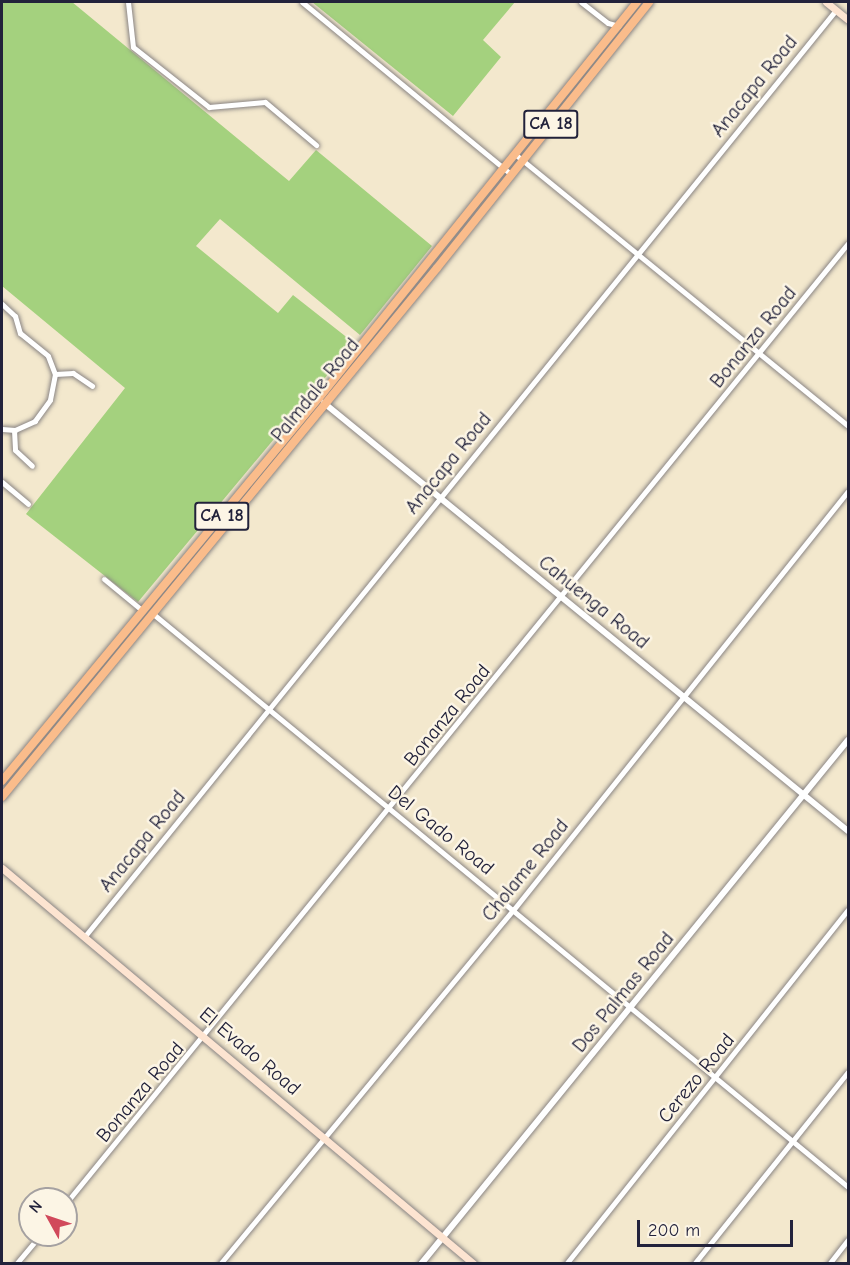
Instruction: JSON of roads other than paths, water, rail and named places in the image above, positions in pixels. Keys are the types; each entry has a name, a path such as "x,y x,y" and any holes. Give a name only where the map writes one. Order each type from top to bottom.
{"highway":[{"name":"Palmdale Road","path":"623,27 637,2"},
{"name":"Palmdale Road","path":"2,781 147,612 322,401 623,27 649,2"},
{"name":"Palmdale Road","path":"2,797 147,612"}],"main road":[{"path":"826,2 849,20"},
{"name":"El Evado Road","path":"2,867 327,1137 474,1263"}],"street":[{"path":"128,2 133,47 209,107 265,102 316,145"},
{"path":"302,2 508,172"},
{"path":"581,2 608,23 623,27"},
{"name":"Anacapa Road","path":"85,936 267,708 836,10"},
{"path":"519,157 849,426"},
{"name":"Bonanza Road","path":"78,1189 206,1036 849,243"},
{"path":"2,304 15,316 20,333 48,356 55,374 50,400 35,421 14,430 2,429"},
{"path":"55,374 73,372 92,386"},
{"name":"Cahuenga Road","path":"322,401 849,831"},
{"path":"14,430 15,450 32,466"},
{"path":"2,482 28,504"},
{"name":"Cholame Road","path":"220,1263 327,1137 514,909 849,490"},
{"name":"Del Gado Road","path":"104,579 391,808 631,1009 849,1187"},
{"name":"Dos Palmas Road","path":"421,1263 849,740"},
{"name":"Cerezo Road","path":"566,1263 849,910"},
{"path":"694,1263 849,1072"},
{"path":"829,1263 849,1240"},
{"path":"16,1263 30,1247"}]}
